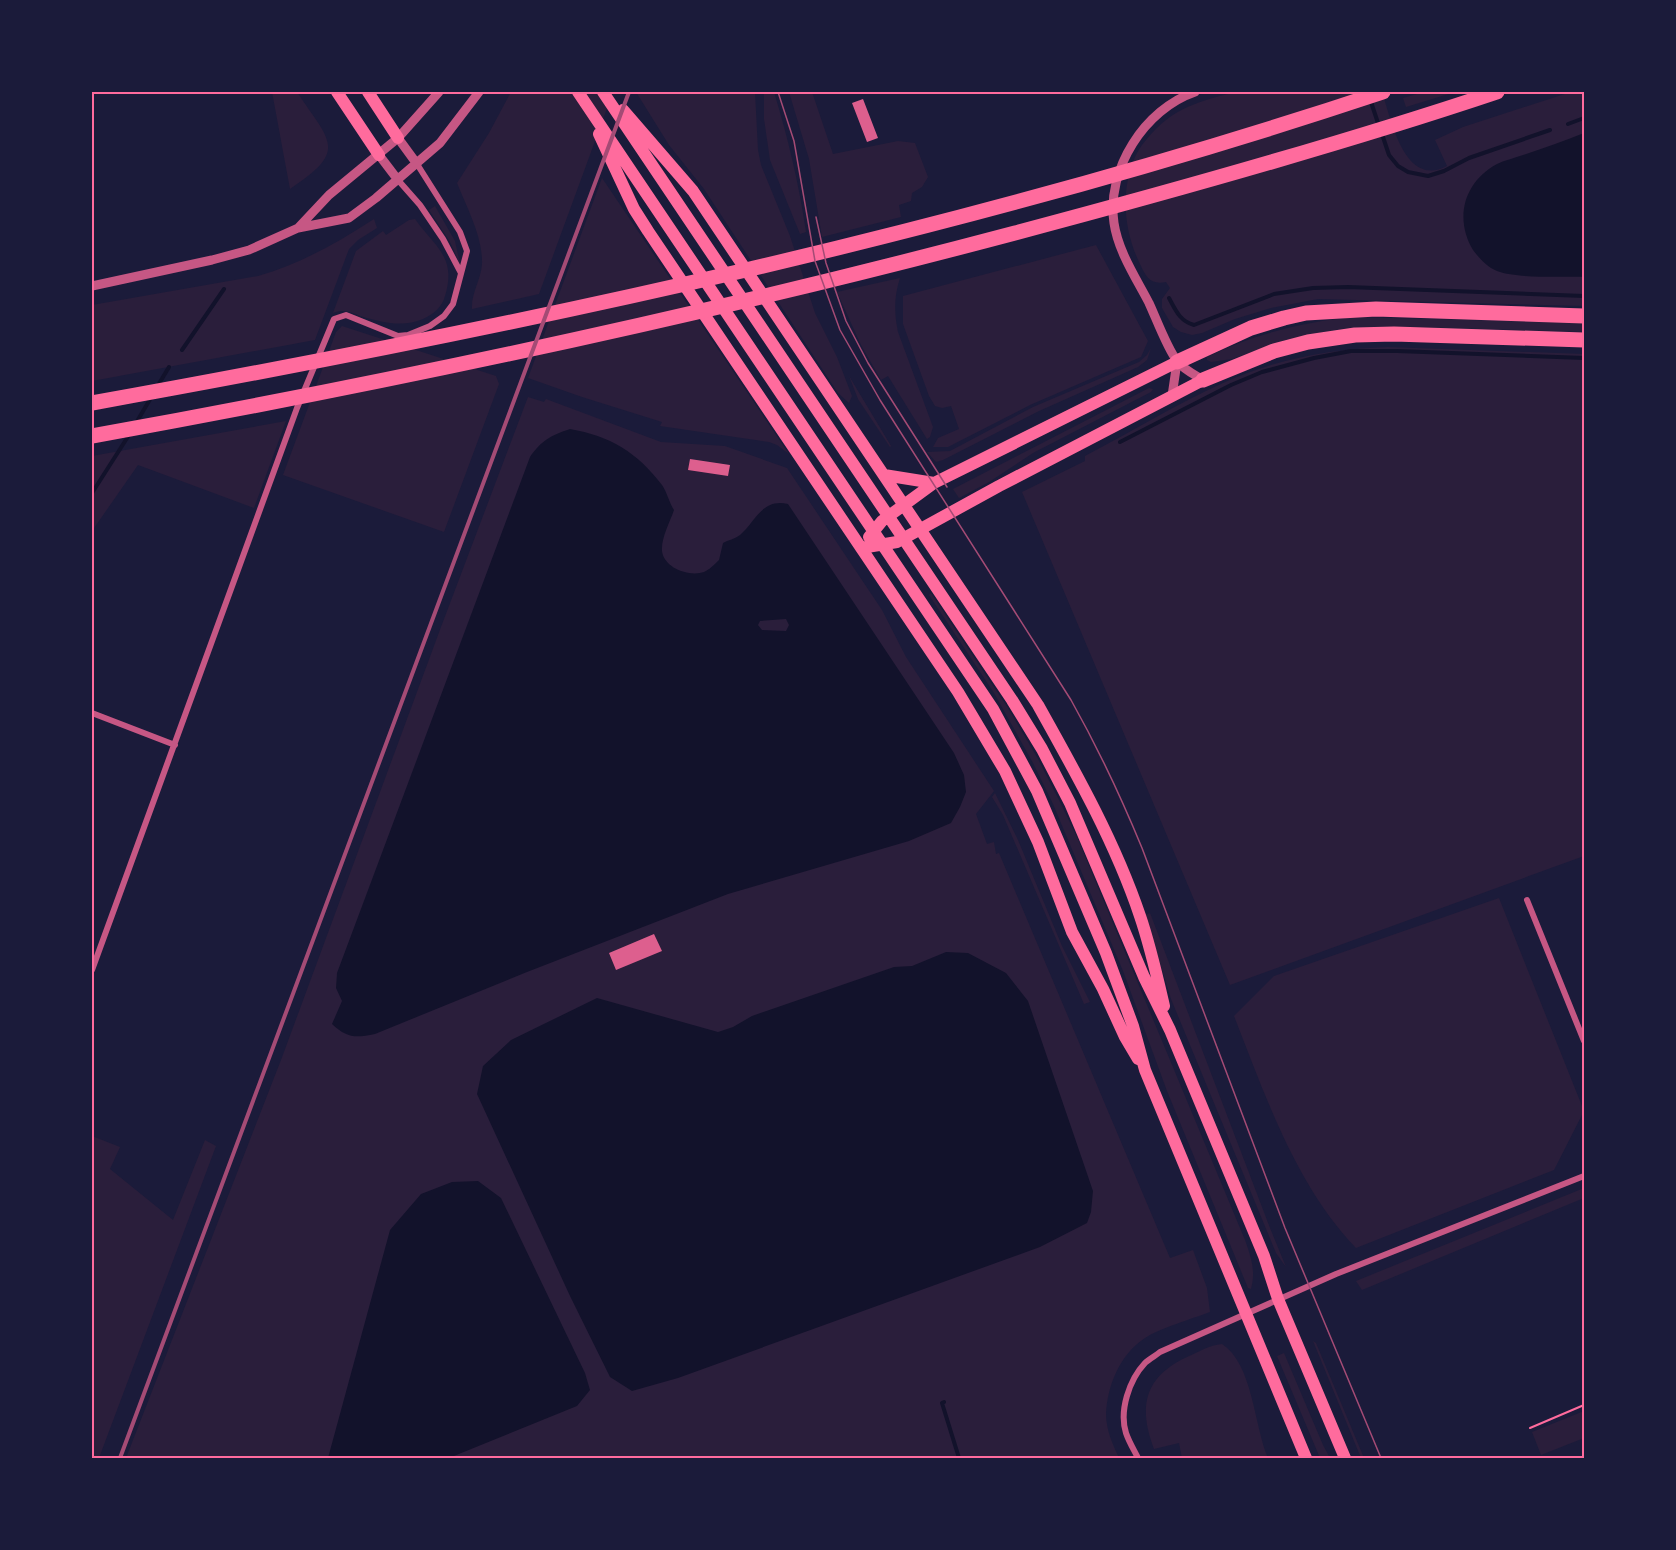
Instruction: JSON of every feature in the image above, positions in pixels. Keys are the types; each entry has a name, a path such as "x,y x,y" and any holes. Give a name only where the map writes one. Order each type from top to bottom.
{"highway":[{"path":"92,403 420,342 752,268 1091,181 1278,126 1383,92"},
{"path":"92,436 429,372 758,298 1127,204 1411,121 1497,92"},
{"path":"1177,362 1251,328 1306,313 1376,309 1584,316"},
{"path":"1203,380 1274,351 1308,342 1355,335 1394,334 1584,340"}],"main road":[{"path":"337,92 379,155"},
{"path":"368,92 398,138"},
{"path":"578,92 598,126 619,153 993,709 1037,791 1112,970 1133,1026 1145,1070 1306,1458"},
{"path":"607,94 630,124 1012,700 1042,749 1070,803 1144,977 1170,1030 1264,1256 1278,1299 1345,1458"},
{"path":"630,124 693,191 1038,705 1081,781 1107,836 1140,917 1170,1030"},
{"path":"598,126 634,209 958,692 1005,771 1038,842 1072,932 1125,1037 1145,1070"},
{"path":"861,548 882,521 934,483 1177,362"},
{"path":"861,548 897,542 1203,380"},
{"path":"884,475 934,483"}],"street":[{"path":"298,228 329,195 398,138 439,92"},
{"path":"92,286 221,258 249,250 298,228 349,218 417,164 451,130 479,92"},
{"path":"1195,92 1169,105 1149,122 1130,148 1120,171 1113,212 1114,225 1122,249 1177,362 1203,380"},
{"path":"92,970 297,408 334,319 346,315 398,336 408,335 430,326 444,316 453,304 467,251 460,231 398,138"},
{"path":"379,155 420,205 443,239 461,273"},
{"path":"1172,396 1177,362"},
{"path":"92,713 175,745"},
{"path":"1527,900 1584,1041"},
{"path":"1138,1458 1126,1432 1124,1416 1126,1402 1134,1378 1145,1364 1160,1352 1413,1242 1584,1176"}],"path":[{"path":"1530,1428 1584,1406"}],"shaded area":[{"path":"272,92 297,92 325,134 328,145 327,154 321,164 309,176 290,189"},
{"path":"511,92 613,92 539,294 472,309 481,270 482,254 474,223 457,183 489,133"},
{"path":"636,92 755,92 761,165 790,236 815,313 837,357 852,396 849,403 838,393 704,189 669,145"},
{"path":"764,92 774,92 788,144 806,232 800,234 770,160 764,119"},
{"path":"789,92 812,92 833,154 898,141 915,143 928,177 922,187 912,193 911,201 899,205 901,217 822,237 809,159"},
{"path":"1236,92 1382,92 1395,133 1410,160 1420,168 1432,170 1447,166 1435,140 1463,127 1571,92 1584,92 1584,306 1318,299 1271,308 1235,319 1202,333 1192,335 1181,332 1173,327 1162,308 1162,299 1170,288 1166,282 1152,281 1147,276 1130,239 1126,197 1130,170 1142,145 1166,120 1194,104"},
{"path":"1424,92 1455,92 1406,107 1403,98"},
{"path":"1584,133 1584,277 1506,274 1490,267 1473,250 1464,226 1466,202 1477,181 1500,163"},
{"path":"602,178 789,454 769,442 660,426 662,422 528,378"},
{"path":"435,206 455,241 460,264 450,242 429,210"},
{"path":"374,219 377,228 358,240 349,249 315,340 92,381 92,305 258,276 318,252"},
{"path":"415,219 442,253 446,262 448,283 440,307 427,317 415,322 400,324 340,311 333,313 356,251 383,231 386,235 409,220"},
{"path":"1096,245 1148,341 1141,357 1030,405 948,447 933,447 938,438 959,429 951,406 942,408 935,406 929,396 903,324 903,296"},
{"path":"900,278 895,311 898,332 933,427 927,439 888,376 881,380 861,345 837,292"},
{"path":"1354,317 1584,323 1584,332 1356,327 1286,340 1232,359 1211,362 1207,360 1207,357 1225,349 1261,336 1316,322"},
{"path":"342,326 496,376 499,384 444,532 283,475 336,332"},
{"path":"1388,347 1584,354 1584,856 1230,985 1022,492 1085,461 1085,456 1205,391 1243,375 1304,357 1346,350"},
{"path":"1151,348 1147,360 1138,367 1039,411 943,460 936,462 927,452 950,451 1033,407 1139,362"},
{"path":"849,376 891,446 890,447 858,399"},
{"path":"1149,388 1153,389 1151,392 1033,453 989,482 959,498 953,489"},
{"path":"528,397 544,402 546,399 661,442 725,446 787,468 882,610 906,657 994,791 976,814 987,844 994,842 996,854 999,853 1170,1258 1193,1250 1207,1288 1210,1312 1151,1334 1128,1353 1116,1372 1109,1393 1106,1420 1119,1458 126,1458 281,1060"},
{"path":"286,421 254,508 138,465 92,531 92,456"},
{"path":"570,429 598,436 622,447 653,473 664,488 674,510 666,530 662,551 667,562 678,570 698,573 708,570 719,560 723,543 740,535 766,507 779,503 788,504 954,753 964,775 966,792 951,823 909,841 728,894 375,1034 357,1036 347,1034 332,1024 342,1001 336,988 337,973 530,457 542,443 552,436","holes":["786,619 789,625 786,631 762,630 758,625 760,621"]},
{"path":"931,593 1008,708 1038,759 1077,837 1245,1240 1253,1270 1251,1289 1248,1288 1167,1091 1123,971 1053,804 994,693 929,595"},
{"path":"995,793 1018,840 1062,946 1090,1002 1084,1004 1003,815 992,797"},
{"path":"1499,898 1584,1111 1554,1170 1356,1248 1316,1197 1299,1168 1270,1108 1234,1016 1274,976"},
{"path":"1150,913 1286,1267 1276,1253 1171,999 1145,915"},
{"path":"946,952 968,953 1006,973 1028,1001 1093,1191 1091,1212 1087,1223 1040,1247 678,1378 632,1391 610,1377 477,1094 483,1066 511,1040 597,998 718,1032 733,1027 752,1016 894,967 912,966"},
{"path":"92,1136 120,1147 110,1169 173,1220 205,1140 216,1146 99,1458 92,1458"},
{"path":"478,1181 501,1198 585,1373 590,1390 577,1406 449,1458 328,1458 390,1230 421,1194 452,1182"},
{"path":"1584,1188 1584,1198 1362,1290 1356,1281"},
{"path":"1313,1341 1316,1343 1364,1458 1361,1458"},
{"path":"1222,1344 1232,1353 1246,1380 1268,1458 1182,1458 1179,1443 1154,1449 1146,1420 1148,1395 1153,1384 1173,1365 1204,1349"},
{"path":"1284,1353 1330,1458 1320,1458 1277,1356"},
{"path":"1584,1411 1584,1438 1541,1455 1532,1432"}],"building":[{"path":"863,99 878,138 867,142 852,103"},
{"path":"690,459 730,465 728,476 688,470"},
{"path":"654,934 662,951 616,970 609,953"}],"waterway":[{"path":"1370,99 1379,126"},
{"path":"1568,124 1584,118"},
{"path":"1382,134 1389,155 1398,166 1408,172 1428,176 1444,171 1469,158 1550,130"},
{"path":"1169,298 1182,318 1194,325 1274,294 1313,288 1348,287 1584,296"},
{"path":"182,350 224,289"},
{"path":"1120,442 1231,385 1262,372 1351,351 1584,358"},
{"path":"157,387 169,367"},
{"path":"136,423 152,396"},
{"path":"92,493 129,435"},
{"path":"944,1402 942,1403 959,1458"}],"tram line":[{"path":"778,92 794,141 815,261 840,330 880,400 1071,700 1109,773 1142,848 1285,1228 1381,1458"},
{"path":"816,217 826,263 846,321 868,363 947,487"}],"railway":[{"path":"120,1458 629,92"}]}
